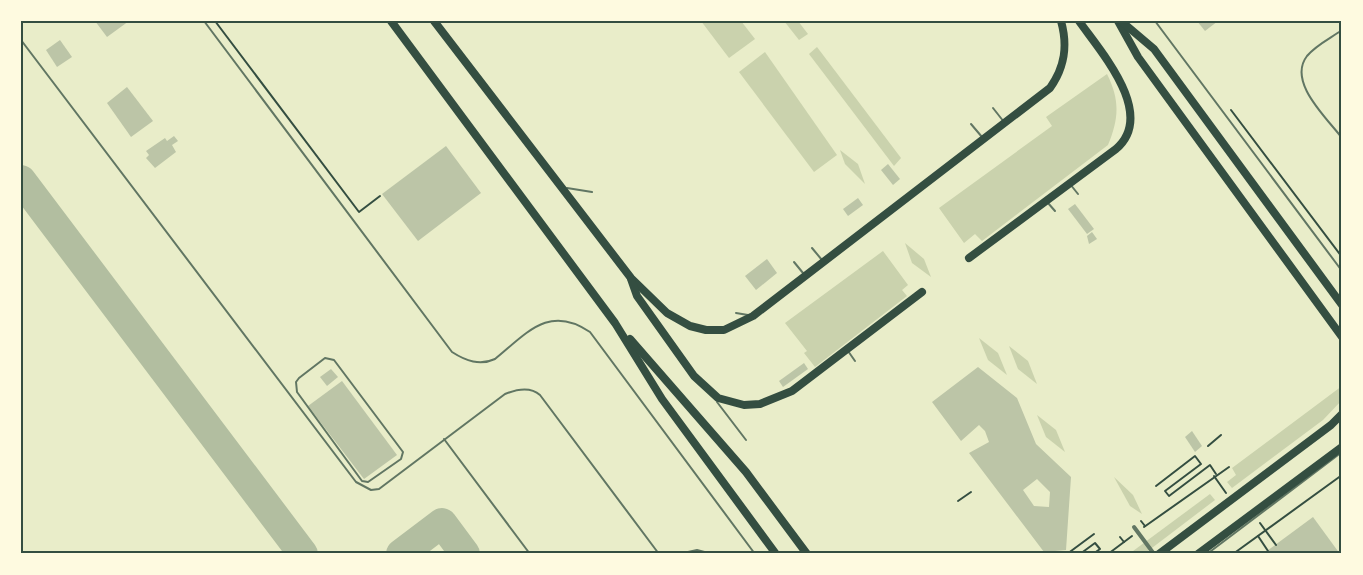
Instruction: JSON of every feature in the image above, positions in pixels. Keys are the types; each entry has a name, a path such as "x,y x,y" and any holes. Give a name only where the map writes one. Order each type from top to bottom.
{"main road":[{"path":"391,21 615,323 746,472 807,554"},
{"path":"434,21 631,278 667,313 690,326 723,330 753,316 1050,88 1057,78 1065,56 1061,21"},
{"path":"969,258 1120,146 1130,125 1128,100 1118,77 1079,21"},
{"path":"1120,21 1154,49 1342,305"},
{"path":"1120,21 1138,57 1342,337"},
{"path":"631,278 637,296 694,376 712,394 728,403 744,405 760,404 777,399 922,292"},
{"path":"615,323 662,399 776,554"},
{"path":"1160,554 1331,425 1342,414"},
{"path":"1198,554 1342,447"}],"street":[{"path":"1134,527 1154,554"}],"lane":[{"path":"204,21 452,352 467,360 487,363 542,323 552,320 566,320 590,332 755,554"},
{"path":"1155,21 1342,271"},
{"path":"1342,30 1307,57 1301,72 1308,92 1342,138"},
{"path":"21,40 356,482 371,490 379,489 505,394 523,389 533,390 540,395 659,554"},
{"path":"993,108 1004,123"},
{"path":"971,124 984,140"},
{"path":"1070,184 1078,194"},
{"path":"564,188 592,192"},
{"path":"1047,201 1054,211"},
{"path":"812,248 823,262"},
{"path":"795,262 805,276"},
{"path":"736,313 753,316"},
{"path":"847,349 855,361"},
{"path":"325,358 330,358 334,360 404,456 365,483 326,433 299,397 296,387 299,378 325,358"},
{"path":"712,394 746,440"},
{"path":"321,437 326,433"},
{"path":"444,439 530,554"},
{"path":"1207,554 1342,452"},
{"path":"679,554 697,550 712,554"}],"path":[{"path":"215,21 359,212 380,196"},
{"path":"1226,103 1342,257"},
{"path":"1208,446 1221,435"},
{"path":"1156,486 1195,456 1201,464 1165,491 1169,496 1210,465 1226,493"},
{"path":"1108,554 1229,467"},
{"path":"1233,554 1342,475"},
{"path":"958,501 971,492"},
{"path":"1253,513 1276,544"},
{"path":"1145,518 1150,523"},
{"path":"1141,522 1145,526"},
{"path":"1067,554 1094,534"},
{"path":"1124,534 1128,539"},
{"path":"1258,536 1268,551"},
{"path":"1120,537 1124,542"},
{"path":"1080,554 1095,543 1100,549 1093,554"}],"green space":[{"path":"701,21 741,21 755,39 729,58"},
{"path":"784,21 798,21 808,34 799,40"},
{"path":"817,47 901,158 894,166 809,54"},
{"path":"765,52 837,155 814,172 739,72"},
{"path":"1107,74 1116,101 1116,118 1108,145 982,241 975,234 964,243 939,208 1052,126 1046,117"},
{"path":"840,150 858,164 865,184 845,164"},
{"path":"905,243 924,259 931,277 912,263"},
{"path":"883,251 908,285 902,290 907,296 815,367 804,353 807,351 785,323"},
{"path":"979,338 998,353 1007,375 988,360"},
{"path":"1009,346 1028,361 1037,384 1018,369"},
{"path":"1342,386 1342,400 1323,420 1232,488 1227,482 1236,475 1232,468"},
{"path":"1037,415 1056,430 1065,452 1046,437"},
{"path":"1114,477 1133,495 1142,514 1130,506"},
{"path":"1210,494 1215,500 1144,554 1129,554"}],"building":[{"path":"95,21 129,21 107,37"},
{"path":"1197,21 1218,21 1205,31"},
{"path":"60,40 72,57 57,67 46,50"},
{"path":"127,87 153,121 131,137 107,103"},
{"path":"174,136 178,141 172,145 176,152 155,168 146,158 149,155 146,151 165,138 167,141"},
{"path":"446,146 481,193 418,241 382,194"},
{"path":"888,164 900,179 893,185 881,170"},
{"path":"858,198 863,205 848,216 843,209"},
{"path":"1075,204 1094,229 1087,234 1068,209"},
{"path":"1092,232 1097,239 1089,244 1087,236"},
{"path":"767,259 777,273 756,290 745,276"},
{"path":"804,363 808,369 783,387 779,381"},
{"path":"978,367 1017,398 1036,444 1071,477 1066,550 1044,552 969,453 989,442 985,431 979,425 961,441 932,402","holes":["1037,479 1050,492 1049,507 1034,506 1023,490"]},
{"path":"331,369 338,377 327,386 320,377"},
{"path":"342,381 397,455 364,479 308,406"},
{"path":"1192,431 1202,446 1195,452 1185,437"},
{"path":"1313,517 1340,554 1263,554"}],"taxiway":[{"path":"21,180 303,554"},
{"path":"401,554 442,523 465,554"}]}
